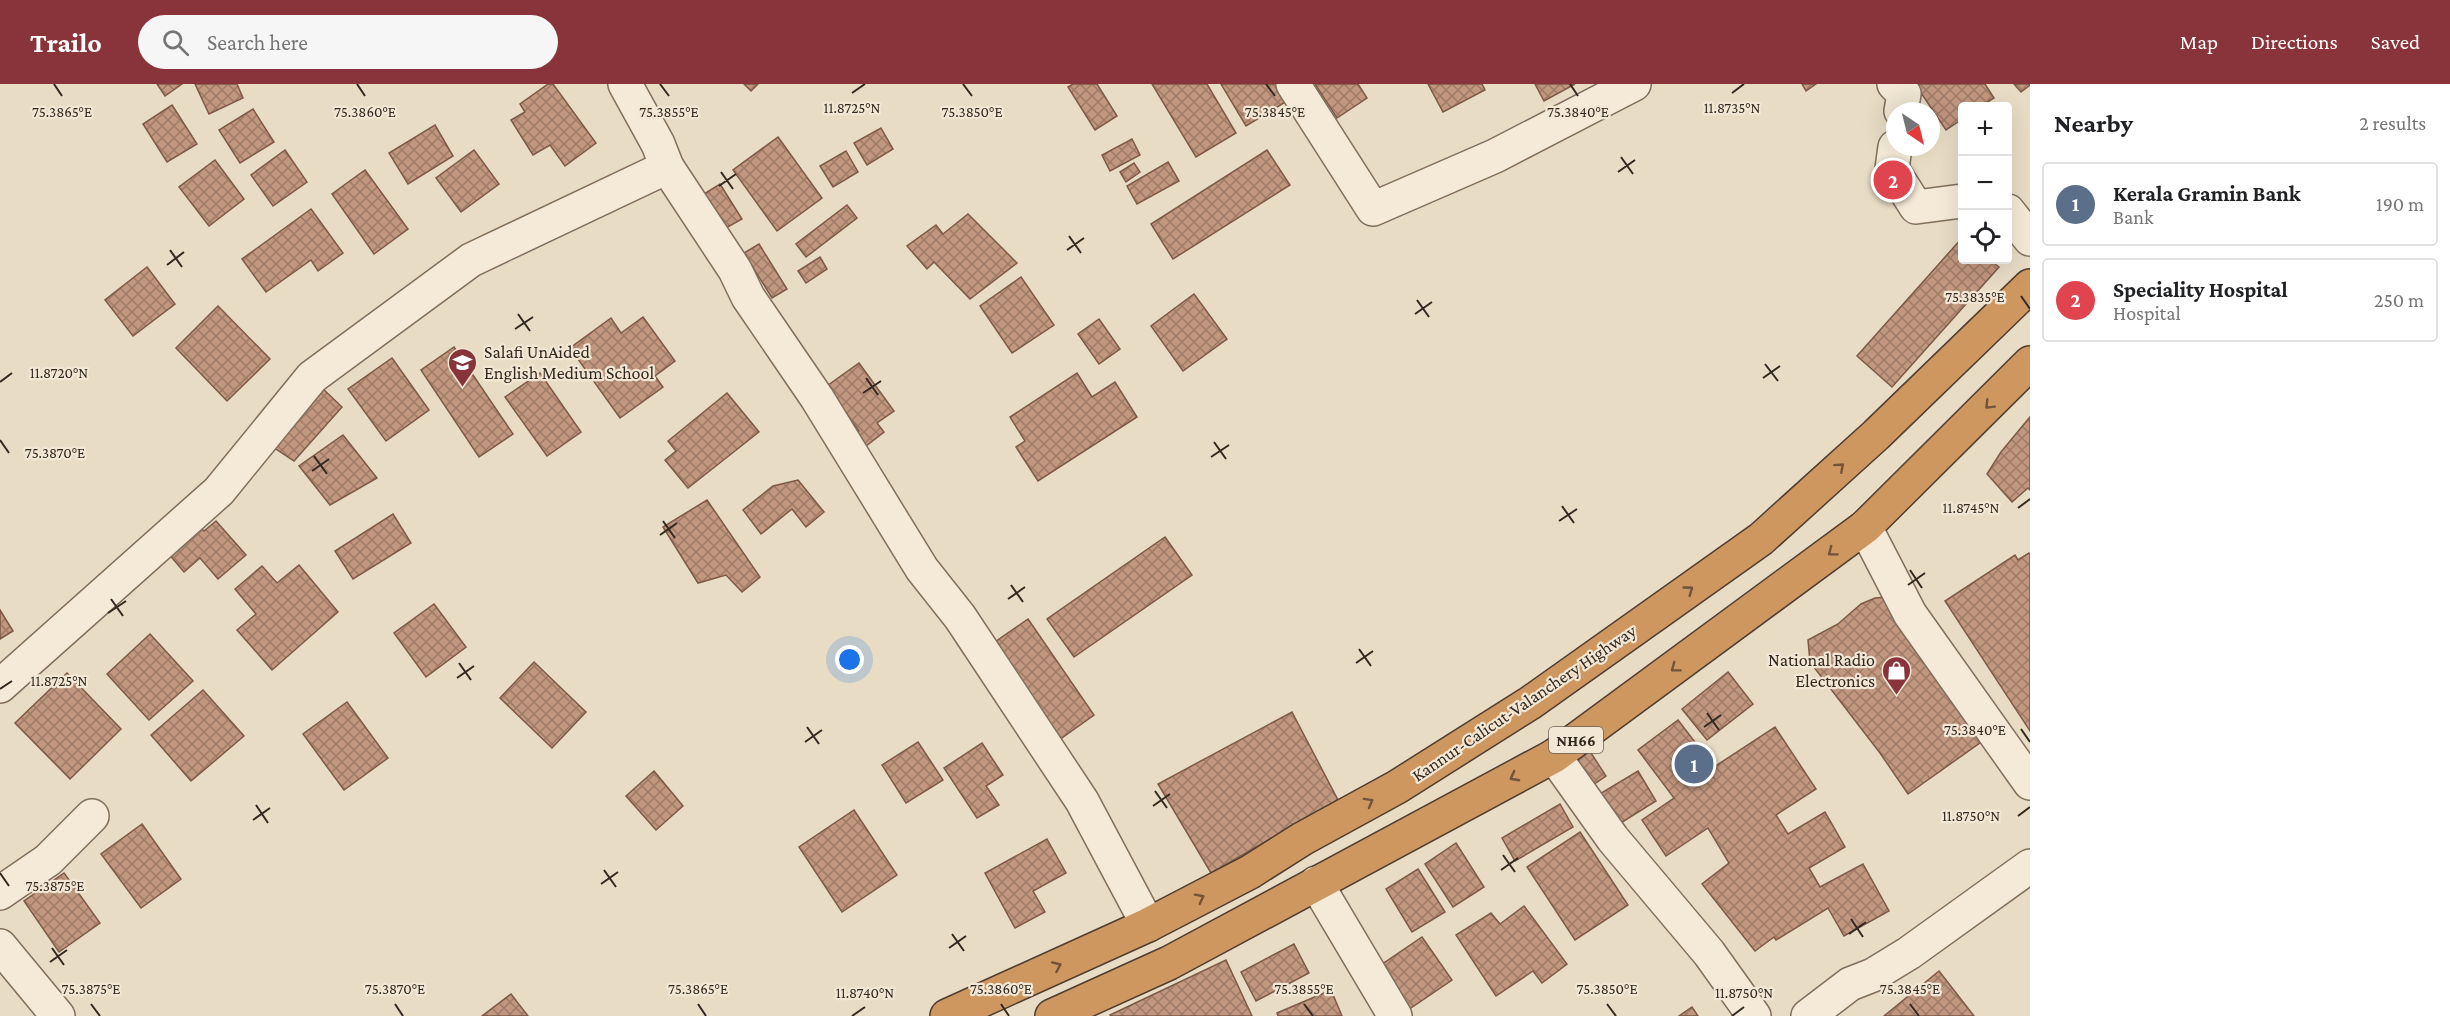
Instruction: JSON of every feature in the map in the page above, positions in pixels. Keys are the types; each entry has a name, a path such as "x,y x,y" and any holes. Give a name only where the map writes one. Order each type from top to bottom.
{"highway":[{"name":"Kannur-Calicut-Valanchery Highway","path":"947,1016 1148,925 1250,872 1302,839 1397,787 1492,729 1761,538 1876,435 2030,286"},
{"name":"NH66","path":"1052,1016 1099,1005 1169,963 1554,756 1865,527 2030,363"},
{"path":"1148,925 1169,963"}],"street":[{"path":"625,84 658,144 667,167 735,270 748,297 817,398 922,569 960,617 1082,801 1148,925"},
{"path":"1293,84 1373,209 1495,156 1634,84"},
{"path":"1894,84 1904,94 1903,102"},
{"path":"1894,156 1892,169 1916,207 1958,202"},
{"path":"0,686 219,491 312,377 471,260 667,167"},
{"path":"2012,217 2030,239"},
{"path":"1865,527 1910,614 2030,783"},
{"path":"1554,756 1612,839 1708,953 1754,1016"},
{"path":"0,893 48,860 92,816"},
{"path":"1808,1016 1850,984 1873,975 1909,953 2025,872 2030,866"},
{"path":"1316,883 1395,1016"},
{"path":"0,946 58,1016"}],"building":[{"path":"157,84 182,84 165,96"},
{"path":"195,84 237,84 243,98 209,114"},
{"path":"548,84 553,84 596,143 565,166 550,145 533,155 511,120 525,112 520,104"},
{"path":"744,84 758,84 751,91"},
{"path":"1073,84 1097,84 1117,116 1095,130 1068,87"},
{"path":"1152,84 1207,84 1236,133 1196,157"},
{"path":"1221,84 1277,84 1287,101 1246,126"},
{"path":"1315,84 1358,84 1367,98 1337,118"},
{"path":"1428,84 1482,84 1485,90 1443,112"},
{"path":"1535,84 1575,84 1544,101"},
{"path":"1802,84 1816,84 1806,91"},
{"path":"1915,84 1985,84 1994,98 1988,102 1958,102 1958,122 1946,130 1940,121 1940,102 1927,102"},
{"path":"2014,84 2030,84 2030,85 2021,92"},
{"path":"172,105 197,144 167,162 143,124"},
{"path":"253,109 274,142 240,163 219,130"},
{"path":"435,125 453,156 408,184 389,153"},
{"path":"881,128 893,149 867,165 854,143"},
{"path":"778,137 822,198 777,231 733,170"},
{"path":"1132,139 1140,155 1110,171 1102,155"},
{"path":"285,150 307,182 273,206 251,175"},
{"path":"474,150 499,184 461,212 436,178"},
{"path":"1267,150 1290,185 1173,259 1151,224"},
{"path":"846,151 858,172 833,187 820,166"},
{"path":"215,160 244,199 209,226 179,187"},
{"path":"1168,162 1179,181 1137,204 1127,186"},
{"path":"1134,163 1140,172 1126,182 1120,172"},
{"path":"365,170 408,229 374,254 332,194"},
{"path":"720,184 742,219 726,228 704,194"},
{"path":"847,205 857,218 806,257 796,244"},
{"path":"311,209 343,253 318,271 311,260 266,292 242,259"},
{"path":"968,214 1017,263 970,299 934,262 927,269 907,246 936,225 943,234"},
{"path":"1958,242 1958,264 1995,264 1999,267 1892,387 1857,356"},
{"path":"759,244 787,289 772,298 744,253"},
{"path":"820,257 827,269 806,283 798,271"},
{"path":"147,267 175,304 133,336 105,300"},
{"path":"1021,277 1054,325 1012,353 980,306"},
{"path":"1194,294 1227,339 1183,371 1151,326"},
{"path":"218,306 270,359 227,401 176,348"},
{"path":"643,317 675,361 655,376 663,387 620,418 570,348 611,318 621,333"},
{"path":"1099,319 1120,349 1099,364 1078,334"},
{"path":"454,347 513,434 479,457 421,370"},
{"path":"392,358 429,410 386,441 348,389"},
{"path":"859,363 894,411 877,423 884,432 866,446 856,433 859,431 827,386"},
{"path":"540,373 581,432 547,456 505,397"},
{"path":"1077,373 1092,397 1115,382 1137,417 1038,481 1016,447 1025,441 1010,417"},
{"path":"321,387 342,407 294,461 270,445"},
{"path":"727,393 759,432 688,488 665,460 676,451 668,441"},
{"path":"2030,417 2030,490 2028,488 2012,502 1987,474 2001,452"},
{"path":"343,435 377,478 330,505 299,466"},
{"path":"798,480 824,512 806,527 792,509 761,534 743,510 773,486"},
{"path":"707,500 760,577 742,592 726,575 698,583 663,527"},
{"path":"393,514 411,543 353,579 335,551"},
{"path":"216,521 246,555 218,579 200,558 184,572 168,553 199,526 204,531"},
{"path":"1165,537 1192,575 1074,657 1047,619"},
{"path":"2029,553 2030,731 1945,601 2015,555 2018,560"},
{"path":"299,565 338,612 272,670 237,630 256,614 235,589 262,566 277,583"},
{"name":"National Radio Electronics","path":"1887,597 1984,740 1908,794 1880,753 1810,662 1808,640 1838,624 1861,604 1875,598"},
{"path":"434,604 466,647 426,677 394,633"},
{"path":"0,610 13,631 0,639"},
{"path":"1028,619 1094,715 1059,740 992,644"},
{"path":"150,634 193,681 149,720 107,674"},
{"path":"534,662 586,712 552,748 500,698"},
{"path":"1728,672 1753,704 1707,740 1682,709"},
{"path":"67,673 121,729 70,779 15,723"},
{"path":"203,690 244,736 191,781 151,735"},
{"path":"347,702 388,758 344,790 303,734"},
{"path":"1292,712 1338,800 1211,873 1158,784"},
{"path":"1678,720 1714,767 1775,727 1816,789 1776,815 1788,834 1825,812 1845,847 1809,868 1820,887 1863,864 1889,911 1844,936 1828,908 1776,940 1774,937 1755,951 1702,884 1729,863 1708,828 1666,856 1642,820 1674,798 1638,750"},
{"path":"918,742 943,780 906,803 882,765"},
{"path":"982,743 1003,775 986,786 999,805 977,818 944,768"},
{"path":"1589,750 1606,776 1587,789 1570,764"},
{"path":"654,771 683,806 656,830 626,796"},
{"path":"1638,771 1656,801 1616,826 1598,795"},
{"path":"1560,804 1573,827 1515,861 1502,838"},
{"path":"854,810 897,875 842,912 799,847"},
{"path":"142,824 181,879 141,908 101,854"},
{"path":"1580,832 1628,905 1575,940 1527,867"},
{"path":"1047,839 1066,873 1033,891 1045,912 1015,928 985,873"},
{"path":"1456,843 1484,887 1453,907 1425,864"},
{"path":"1418,869 1445,912 1412,932 1386,889"},
{"path":"64,873 100,923 59,952 24,901"},
{"path":"1524,906 1567,964 1542,983 1533,971 1496,996 1456,935 1491,913 1500,924"},
{"path":"1422,937 1452,980 1405,1012 1375,969"},
{"path":"1294,944 1309,973 1256,1001 1241,972"},
{"path":"1226,960 1252,1016 1110,1015"},
{"path":"1939,971 1974,1016 1884,1016"},
{"path":"1331,990 1342,1016 1278,1016 1277,1013"},
{"path":"511,994 528,1016 482,1016"},
{"path":"1692,1007 1698,1016 1679,1016"}],"place":[{"name":"Speciality Hospital","path":"1893,180"},
{"name":"Salafi UnAided English Medium School","path":"463,388"},
{"name":"National Radio Electronics","path":"1896,696"},
{"name":"Kerala Gramin Bank","path":"1694,764"}]}
